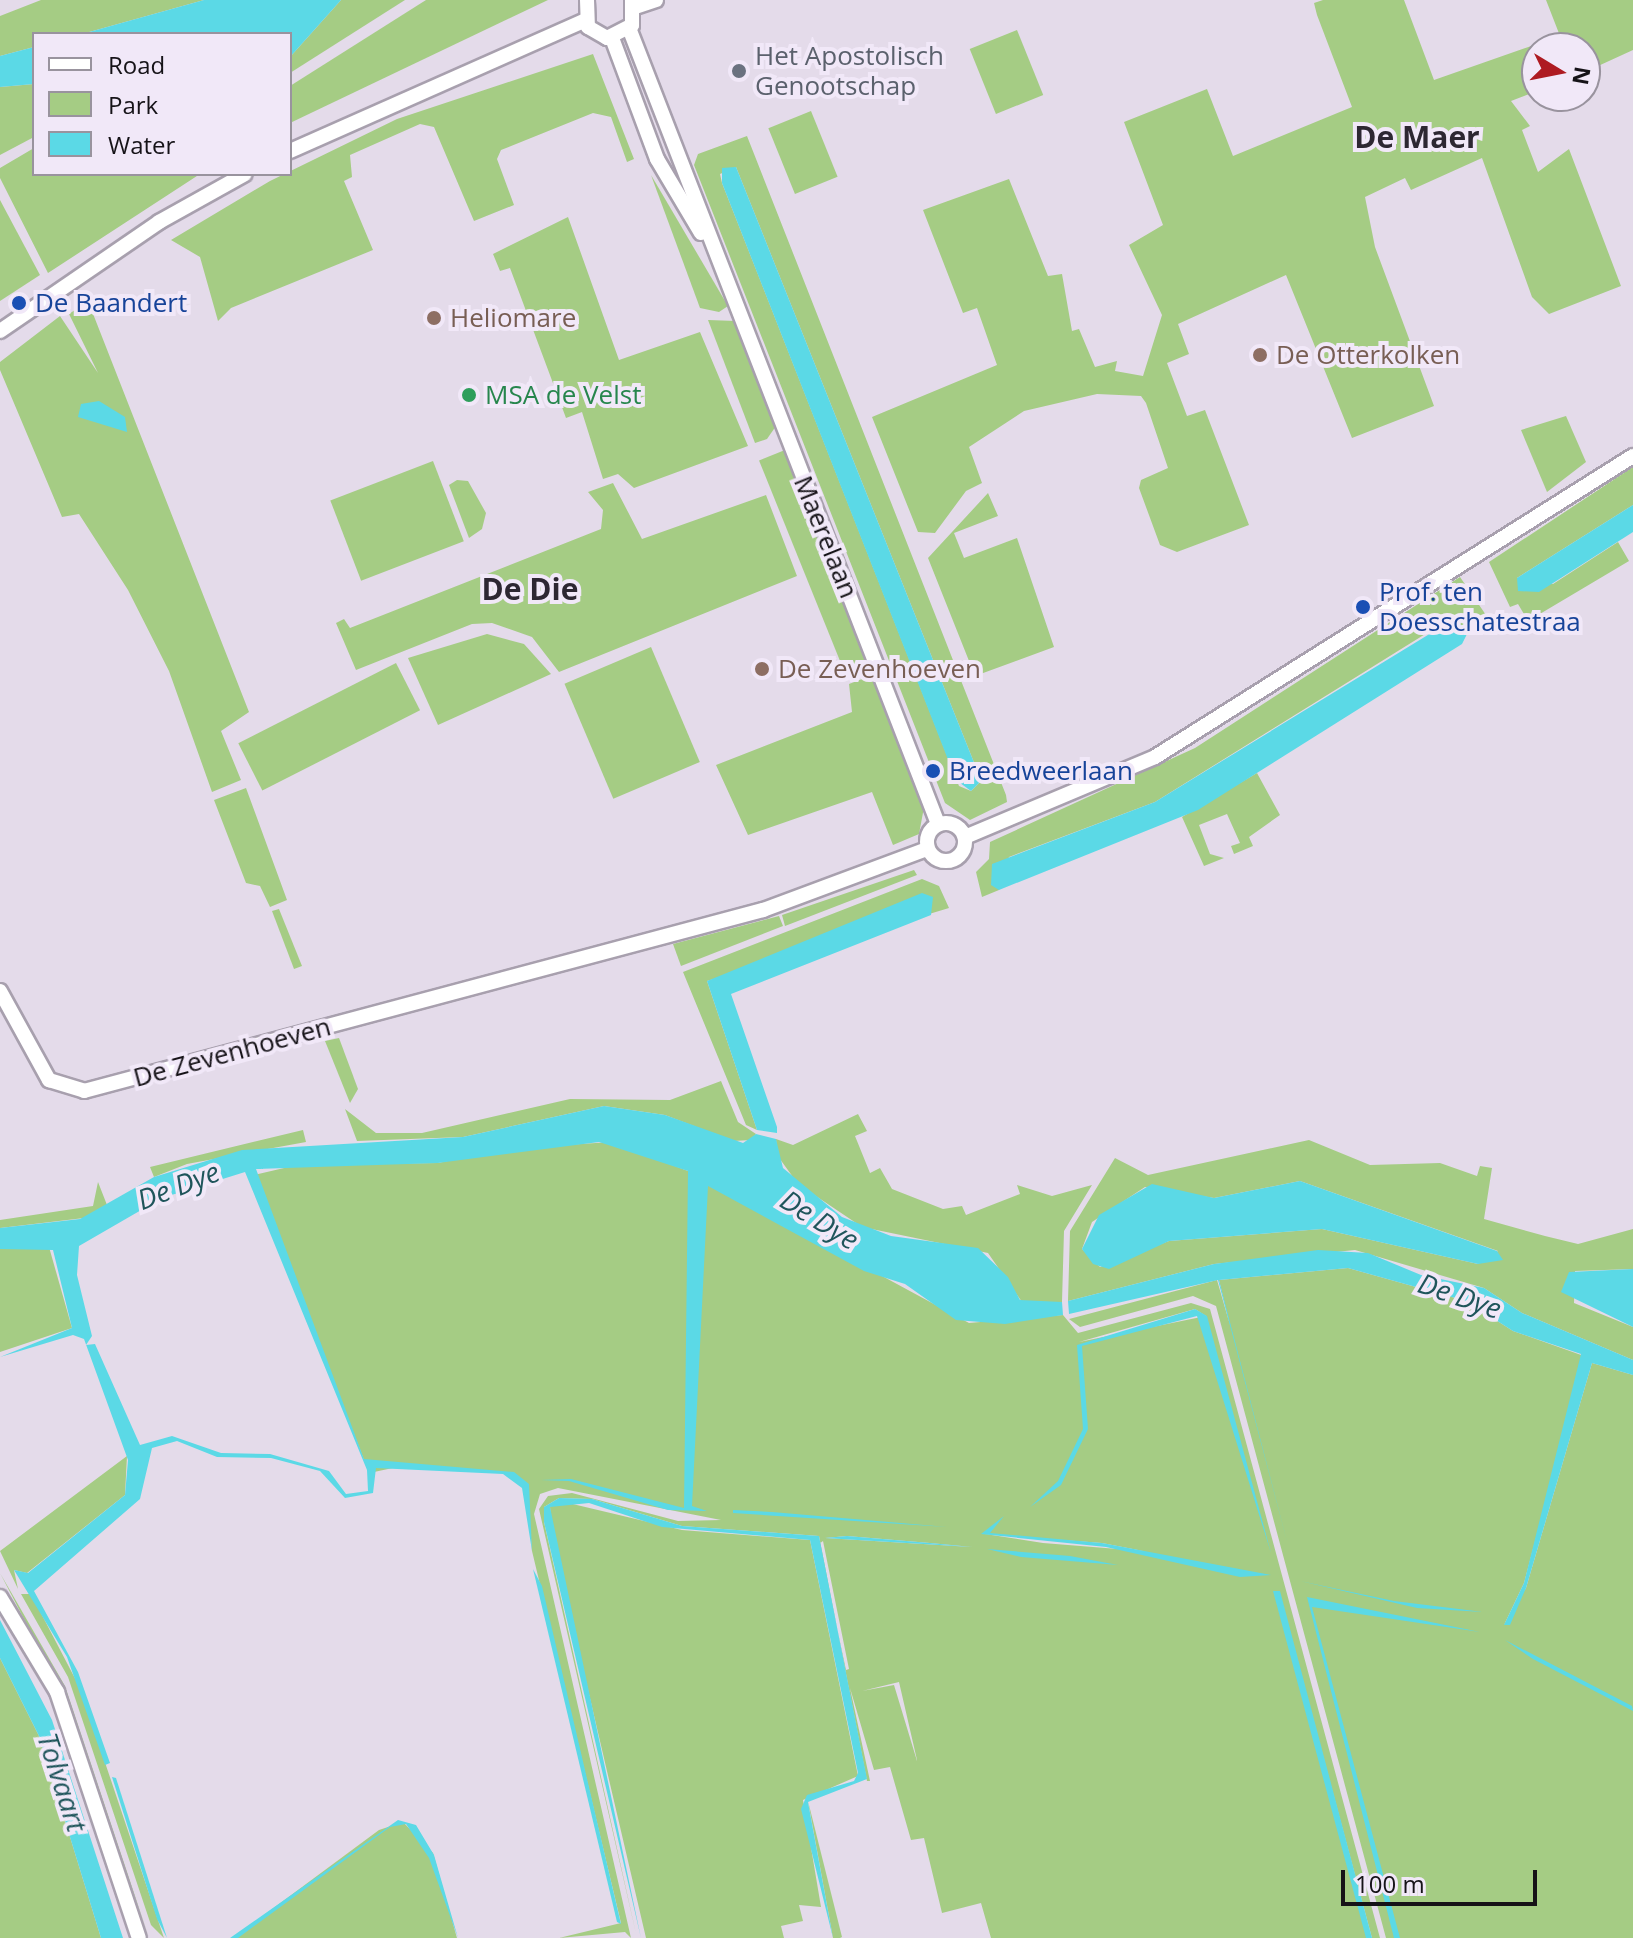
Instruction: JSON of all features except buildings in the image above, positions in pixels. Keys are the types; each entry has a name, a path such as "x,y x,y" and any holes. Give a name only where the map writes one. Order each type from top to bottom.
{"street":[{"path":"587,0 585,20 594,33 612,38 629,28 633,4 656,0"},
{"path":"292,150 585,20"},
{"name":"Maerelaan","path":"629,28 712,250 938,824"},
{"name":"Maerelaan","path":"612,38 657,159 712,250"},
{"path":"0,331 159,222 241,176"},
{"path":"965,837 954,824 938,824 927,849 938,860 954,860 965,837 1155,757 1633,456"},
{"name":"De Zevenhoeven","path":"0,991 49,1080 84,1091 763,910 927,849"},
{"path":"0,1597 57,1692 139,1938"}],"green space":[{"path":"41,0 204,0 89,32 32,32 32,48 0,56 0,16"},
{"path":"341,0 405,0 292,72 292,55"},
{"path":"426,0 548,0 292,122 292,85"},
{"path":"1323,0 1404,0 1434,80 1521,50 1521,97 1511,101 1530,126 1522,130 1538,172 1569,149 1621,286 1549,314 1532,297 1482,158 1411,190 1405,178 1365,197 1375,247 1434,406 1352,438 1286,275 1178,324 1189,354 1167,363 1187,416 1205,410 1249,525 1177,552 1160,545 1139,488 1141,480 1168,468 1146,403 1141,396 1097,394 1024,411 969,447 982,483 966,491 935,533 918,532 872,417 997,365 977,308 963,313 923,210 1009,179 1048,276 1062,274 1072,331 1079,329 1095,367 1117,361 1115,371 1143,376 1162,315 1129,245 1163,225 1124,122 1207,89 1233,156 1352,107 1314,3"},
{"path":"1546,0 1633,0 1633,50 1601,65 1601,32 1558,32"},
{"path":"1017,30 1043,95 996,114 970,49"},
{"path":"593,54 634,159 627,162 611,117 593,113 501,150 497,159 514,205 474,221 434,127 420,124 350,155 352,177 344,181 373,250 231,308 218,321 200,257 171,240 270,181 280,176 292,176 292,170 397,119"},
{"path":"32,84 32,138 0,155 0,87"},
{"path":"811,111 838,177 795,194 768,128"},
{"path":"747,136 1006,795 1007,802 970,820 945,803 694,165 698,154","holes":["736,167 975,765 979,783 971,791 959,786 722,183 720,174"]},
{"path":"32,149 32,176 197,176 48,273 0,178 0,168"},
{"path":"651,175 728,306 719,312 700,308"},
{"path":"0,200 40,275 0,301"},
{"path":"568,217 619,360 700,332 748,446 634,488 618,474 603,479 582,412 566,418 510,268 500,271 493,254"},
{"path":"88,301 249,712 221,731 241,780 212,792 169,671 128,590 79,514 62,517 0,370 0,362 60,316 98,373 69,314"},
{"path":"708,320 736,321 776,426 767,439 755,443"},
{"path":"1566,416 1586,462 1547,492 1521,430"},
{"path":"785,450 873,667 847,677 759,460"},
{"path":"433,461 464,541 361,581 330,500"},
{"path":"1633,467 1633,505 1517,578 1553,584 1618,542 1629,561 1528,621 1518,604 1510,607 1489,562"},
{"path":"457,480 468,481 486,513 482,529 469,538 449,485"},
{"path":"613,483 642,539 766,495 797,576 559,672 532,637 492,623 472,624 356,670 336,623 344,619 350,628 601,529 603,510 588,492"},
{"path":"988,493 998,516 954,533 964,558 1017,538 1054,647 975,676 928,558"},
{"path":"1460,577 1488,618 1468,635 1443,623 1155,802 1009,857 999,890 982,897 976,872 989,859 990,842 1195,748"},
{"path":"487,634 524,644 551,674 438,725 408,658"},
{"path":"651,647 700,762 613,799 564,684"},
{"path":"396,663 420,710 262,791 238,743"},
{"path":"875,674 925,802 919,834 893,845 872,792 748,835 716,765 852,712 849,684"},
{"path":"1257,773 1280,815 1249,837 1253,846 1234,854 1231,846 1240,843 1227,814 1199,825 1210,854 1224,858 1204,866 1182,817"},
{"path":"246,788 287,900 270,907 260,886 246,883 214,800"},
{"path":"914,870 917,875 785,926 782,915"},
{"path":"922,879 939,886 949,908 707,981 757,1130 746,1125 683,972"},
{"path":"279,909 302,966 294,969 272,911"},
{"path":"779,916 783,926 681,966 673,944"},
{"path":"339,1038 358,1089 350,1103 325,1041"},
{"path":"721,1081 738,1122 756,1134 751,1140 733,1141 665,1115 604,1106 463,1137 357,1141 345,1109 376,1133 422,1133 570,1099 670,1100"},
{"path":"858,1114 867,1131 855,1136 870,1173 880,1168 892,1189 943,1209 962,1206 966,1215 1020,1194 1017,1185 1052,1196 1092,1185 1064,1231 1062,1302 1022,1302 988,1253 862,1227 798,1184 777,1155 776,1139 793,1145"},
{"path":"303,1130 306,1142 187,1164 154,1177 150,1167"},
{"path":"1309,1140 1370,1165 1440,1163 1477,1176 1480,1166 1492,1168 1484,1219 1578,1244 1633,1229 1633,1269 1575,1271 1574,1303 1633,1327 1633,1360 1522,1313 1484,1288 1355,1250 1214,1264 1068,1301 1070,1231 1115,1158 1148,1175","holes":["1300,1181 1498,1251 1478,1264 1322,1229 1169,1241 1100,1267 1082,1249 1092,1222 1145,1187 1214,1198"]},
{"path":"611,1142 688,1171 969,1323 1063,1315 1078,1333 1191,1303 1210,1309 1380,1938 1372,1938 1278,1589 1370,1938 991,1938 981,1903 942,1913 924,1838 911,1840 890,1767 874,1770 850,1688 870,1781 867,1781 837,1629 846,1670 849,1669 823,1541 820,1543 819,1536 682,1526 592,1499 559,1498 544,1507 544,1522 637,1938 539,1509 548,1496 572,1493 678,1521 721,1520 558,1488 540,1494 534,1514 631,1938 625,1932 559,1938 621,1923 532,1551 527,1489 503,1473 402,1466 374,1472 366,1465 254,1175 297,1165 438,1163 505,1149","holes":["1195,1309 1206,1316 1079,1342","985,1534 1102,1543 1143,1551 1043,1543","847,1536 972,1547 825,1538","899,1682 917,1761 894,1685 862,1691"]},
{"path":"98,1182 107,1205 84,1218 0,1228 0,1220 93,1206"},
{"path":"49,1247 72,1328 0,1352 0,1249"},
{"path":"1348,1268 1466,1301 1513,1331 1584,1356 1524,1583 1504,1625 1526,1588 1592,1363 1633,1375 1633,1938 1386,1938 1216,1306 1193,1296 1080,1327 1069,1319 1217,1280 1230,1325 1219,1280"},
{"path":"127,1456 125,1495 27,1573 14,1570 18,1589 0,1551"},
{"path":"560,1501 682,1530 810,1540 858,1776 803,1800 821,1907 799,1905 803,1921 781,1926 784,1938 646,1938 553,1540 550,1507"},
{"path":"0,1573 65,1686 149,1938 68,1703"},
{"path":"21,1594 31,1594 80,1688 164,1938 151,1925 68,1677"},
{"path":"0,1658 39,1736 101,1938 0,1938"},
{"path":"808,1801 842,1937 840,1938 833,1938"},
{"path":"403,1822 433,1853 457,1938 233,1938 379,1830"}],"water":[{"path":"204,0 341,0 292,55 292,32 89,32"},
{"path":"32,48 32,84 0,87 0,56"},
{"path":"736,167 975,765 979,783 971,791 956,780 722,183 722,168"},
{"path":"99,401 125,417 127,432 78,417 81,404"},
{"path":"1633,505 1633,532 1539,592 1518,591 1517,578"},
{"path":"1454,619 1468,632 1462,644 1198,810 999,890 991,885 992,864 1155,802"},
{"path":"922,893 933,897 931,915 731,994 777,1133 757,1130 707,981"},
{"path":"604,1106 665,1115 743,1143 756,1134 776,1139 783,1168 842,1217 891,1236 978,1248 1008,1277 1020,1300 1062,1302 1063,1315 1005,1324 956,1320 905,1284 864,1271 708,1186 692,1506 707,1511 668,1510 569,1481 541,1480 571,1479 684,1508 688,1171 599,1142 438,1163 256,1169 364,1459 514,1472 529,1484 532,1551 522,1488 503,1474 376,1468 373,1493 345,1498 320,1471 271,1458 217,1457 177,1441 152,1448 140,1499 34,1591 78,1672 110,1763 105,1765 67,1657 14,1570 28,1573 125,1495 128,1460 86,1345 84,1339 73,1335 0,1357 72,1328 53,1250 0,1249 0,1228 80,1219 154,1177 242,1150 463,1137","holes":["245,1172 367,1470 368,1491 346,1494 329,1471 270,1454 221,1453 172,1436 140,1445 95,1344 86,1345 92,1336 77,1275 79,1246 162,1198"]},
{"path":"1300,1181 1497,1251 1503,1260 1478,1264 1322,1229 1169,1241 1109,1269 1093,1264 1082,1249 1099,1215 1152,1184 1214,1198"},
{"path":"1318,1250 1368,1253 1421,1275 1484,1288 1522,1313 1633,1360 1633,1375 1592,1363 1526,1588 1510,1625 1504,1625 1524,1583 1581,1354 1513,1331 1466,1301 1348,1268 1219,1280 1289,1549 1218,1280 1069,1314 1068,1301 1214,1264"},
{"name":"De Dye","path":"1633,1269 1633,1327 1561,1292 1569,1272"},
{"path":"1195,1309 1207,1316 1271,1553 1197,1316 1082,1346 1088,1429 1061,1485 1030,1507 1058,1481 1083,1429 1077,1345"},
{"path":"559,1498 592,1499 682,1526 819,1536 867,1779 808,1802 833,1938 801,1809 807,1795 854,1781 858,1773 810,1540 662,1527 589,1503 550,1507 641,1938 544,1522 544,1507"},
{"path":"733,1510 772,1512 947,1527 733,1513"},
{"path":"1004,1516 990,1533 1102,1543 1271,1575 1240,1577 1106,1547 981,1534"},
{"path":"847,1536 930,1543 972,1547 825,1538"},
{"path":"987,1549 1070,1556 1118,1565 1021,1557"},
{"path":"533,1569 542,1586 621,1924 617,1922"},
{"path":"1300,1581 1394,1601 1483,1612 1417,1608"},
{"path":"1273,1591 1280,1591 1372,1938 1366,1938"},
{"path":"1307,1597 1480,1632 1312,1607 1400,1938 1394,1938"},
{"name":"Tolvaart","path":"0,1620 52,1720 123,1938 101,1938 39,1736 0,1658"},
{"path":"1505,1640 1632,1706 1633,1711 1533,1659"},
{"path":"112,1777 116,1778 167,1938 157,1919"},
{"path":"398,1820 416,1825 434,1855 458,1938 429,1858 406,1824 390,1827 238,1938 230,1938"}],"place":[{"name":"Het Apostolisch Genootschap","path":"739,71"},
{"name":"De Baandert","path":"19,303"},
{"name":"Heliomare","path":"434,318"},
{"name":"De Otterkolken","path":"1260,355"},
{"name":"MSA de Velst","path":"469,395"},
{"name":"Prof. ten Doesschatestraa","path":"1363,607"},
{"name":"De Zevenhoeven","path":"762,669"},
{"name":"Breedweerlaan","path":"933,771"}],"district":[{"name":"De Maer","path":"1417,137"},
{"name":"De Die","path":"530,589"}]}
